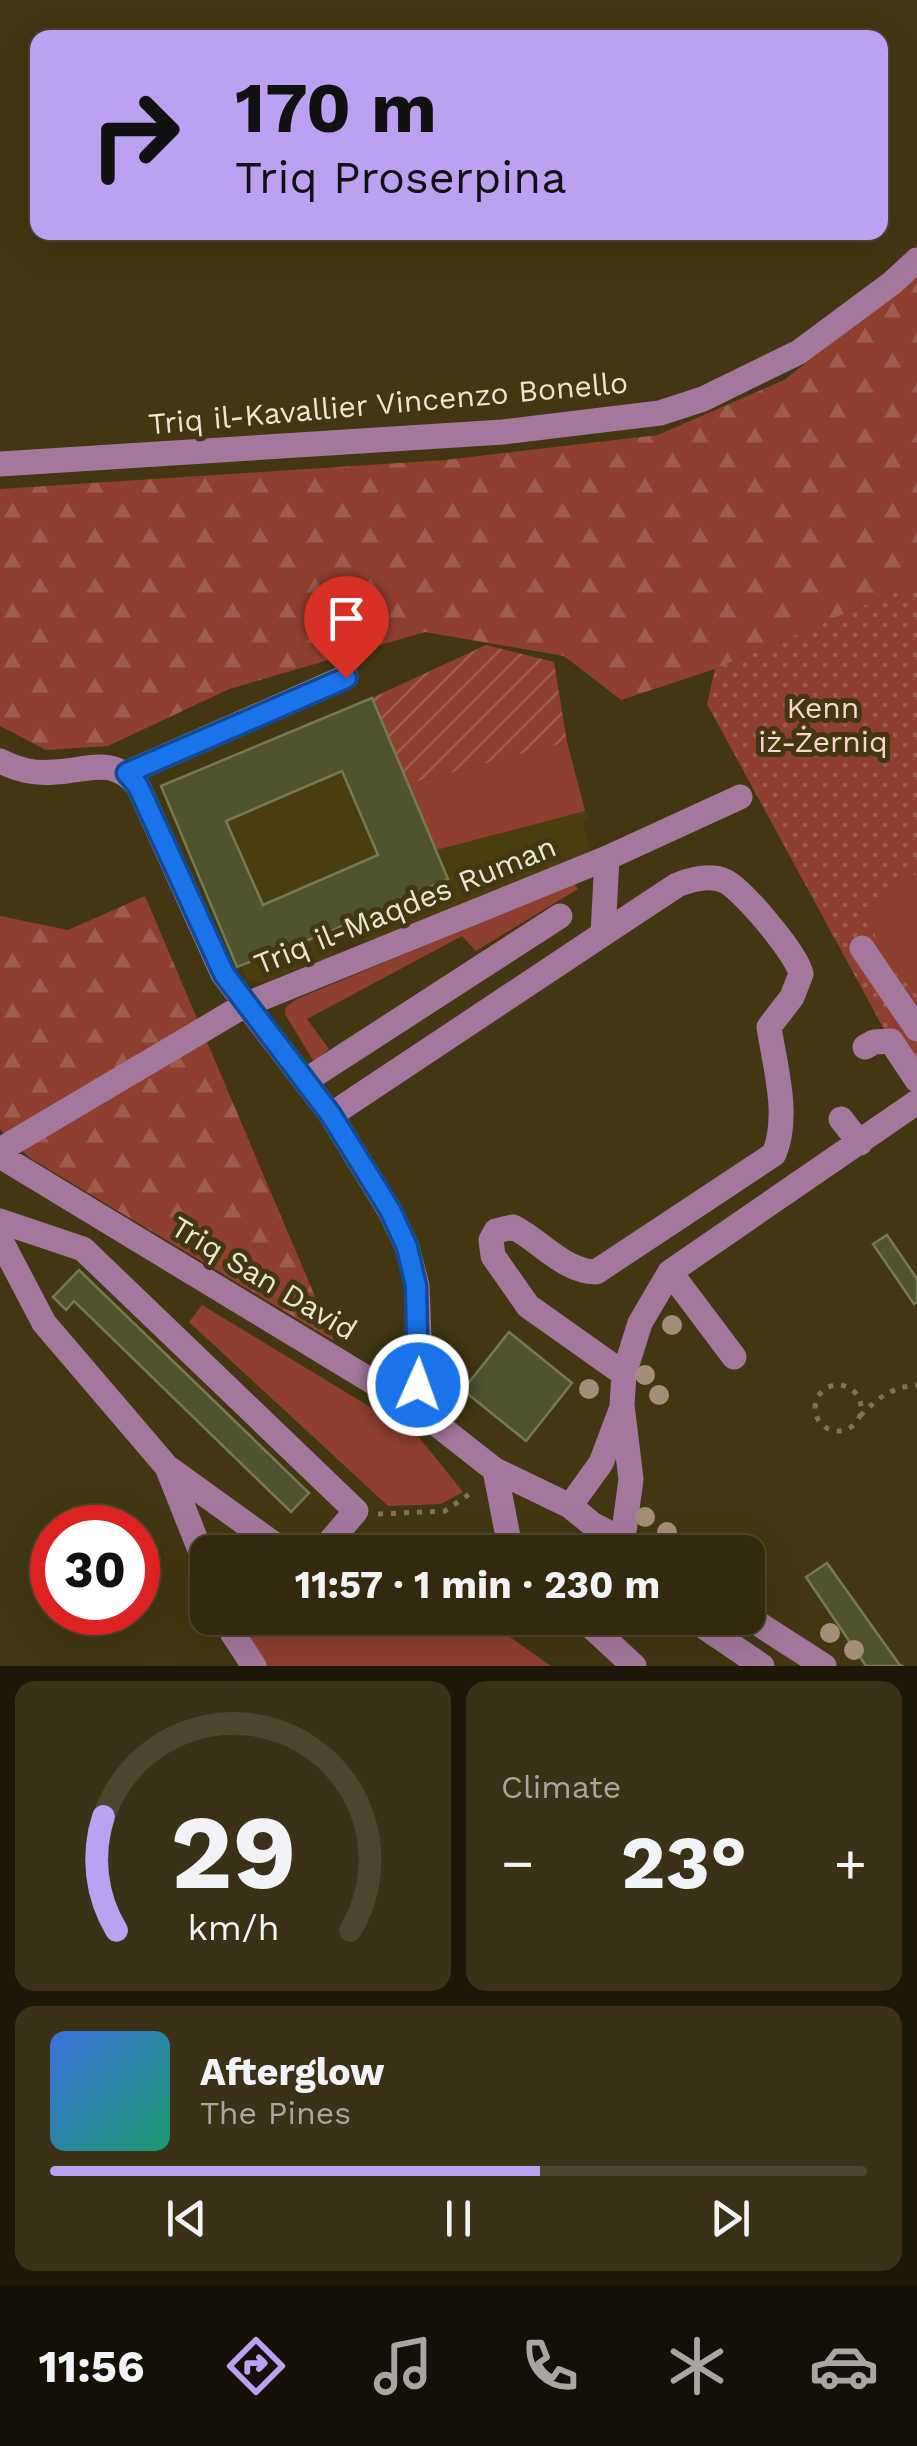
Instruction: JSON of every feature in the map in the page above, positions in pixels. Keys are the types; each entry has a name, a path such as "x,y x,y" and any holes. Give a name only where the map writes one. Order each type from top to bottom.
{"street":[{"name":"Triq il-Kavallier Vincenzo Bonello","path":"0,464 503,432 660,414 702,399 798,352 917,260"},
{"path":"127,773 346,678"},
{"path":"0,761 18,770 35,772 114,767 127,773 138,786 224,974 331,1115 390,1210 411,1257 416,1286 420,1336 416,1408"},
{"name":"Triq il-Maqdes Ruman","path":"0,1153 246,1005 607,858 740,797"},
{"path":"604,934 607,858"},
{"path":"331,1115 677,885 716,878 733,886 792,951 801,974 792,998 770,1027 781,1114 781,1137 774,1154 596,1272 564,1262 513,1226 500,1228 490,1245 528,1306 624,1374"},
{"path":"305,1081 560,916"},
{"path":"862,948 917,1029"},
{"path":"865,1047 891,1041 917,1080"},
{"path":"634,1535 622,1405 624,1374 640,1322 670,1272 917,1102"},
{"path":"841,1118 860,1143"},
{"name":"Triq San David","path":"0,1153 416,1408 495,1470 615,1535"},
{"path":"0,1222 83,1249 356,1511 336,1535"},
{"path":"0,1240 44,1323 167,1467 261,1535"},
{"path":"670,1272 734,1358"},
{"path":"590,1535 578,1514 622,1405"},
{"path":"167,1467 194,1535"},
{"path":"495,1470 508,1535"},
{"path":"765,1628 824,1666"},
{"path":"234,1635 254,1666"},
{"path":"600,1635 634,1666"},
{"path":"717,1635 762,1666"}],"path":[{"path":"859,1417 858,1396 846,1387 832,1386 816,1400 820,1422 833,1431 849,1429 879,1398 899,1386 917,1385"},
{"path":"383,1514 445,1510 466,1499"}],"shaded area":[{"path":"486,645 554,662 567,742 588,818 583,821 591,853 371,942 354,934 338,939 331,959 314,961 263,983 247,979 241,966 237,967 161,786 372,698"}],"green space":[{"path":"917,277 917,583 715,669 621,700 564,656 425,632 229,689 108,746 46,750 0,726 0,489 445,460 658,435 784,380"},
{"name":"Kenn iż-Żerniq","path":"917,583 917,873 860,912 917,996 917,1090 707,704 715,669"},
{"path":"486,645 554,662 567,742 408,784 372,698"},
{"path":"567,742 585,811 436,850 408,784"},
{"path":"917,873 917,996 860,912"},
{"path":"574,883 578,889 476,951 462,936 307,1019 329,1049 314,1062 285,1014 286,1007 297,999"},
{"path":"145,896 334,1341 30,1158 0,1129 0,916 68,930"},
{"path":"202,1305 418,1436 463,1492 441,1504 388,1506 189,1322"},
{"path":"245,1635 507,1635 551,1666 264,1666"}],"building":[{"path":"372,698 448,879 329,932 237,967 161,786","holes":["342,771 378,855 263,905 226,821"]},
{"path":"887,1235 917,1279 914,1304 873,1244"},
{"path":"79,1270 309,1493 291,1512 74,1301 66,1310 53,1297"},
{"path":"509,1332 572,1383 526,1441 463,1390"},
{"path":"827,1563 902,1666 866,1666 806,1577"}],"route":[{"path":"346,678 127,773 138,786 224,974 331,1115 390,1210 413,1266 420,1336 418,1385"}]}
